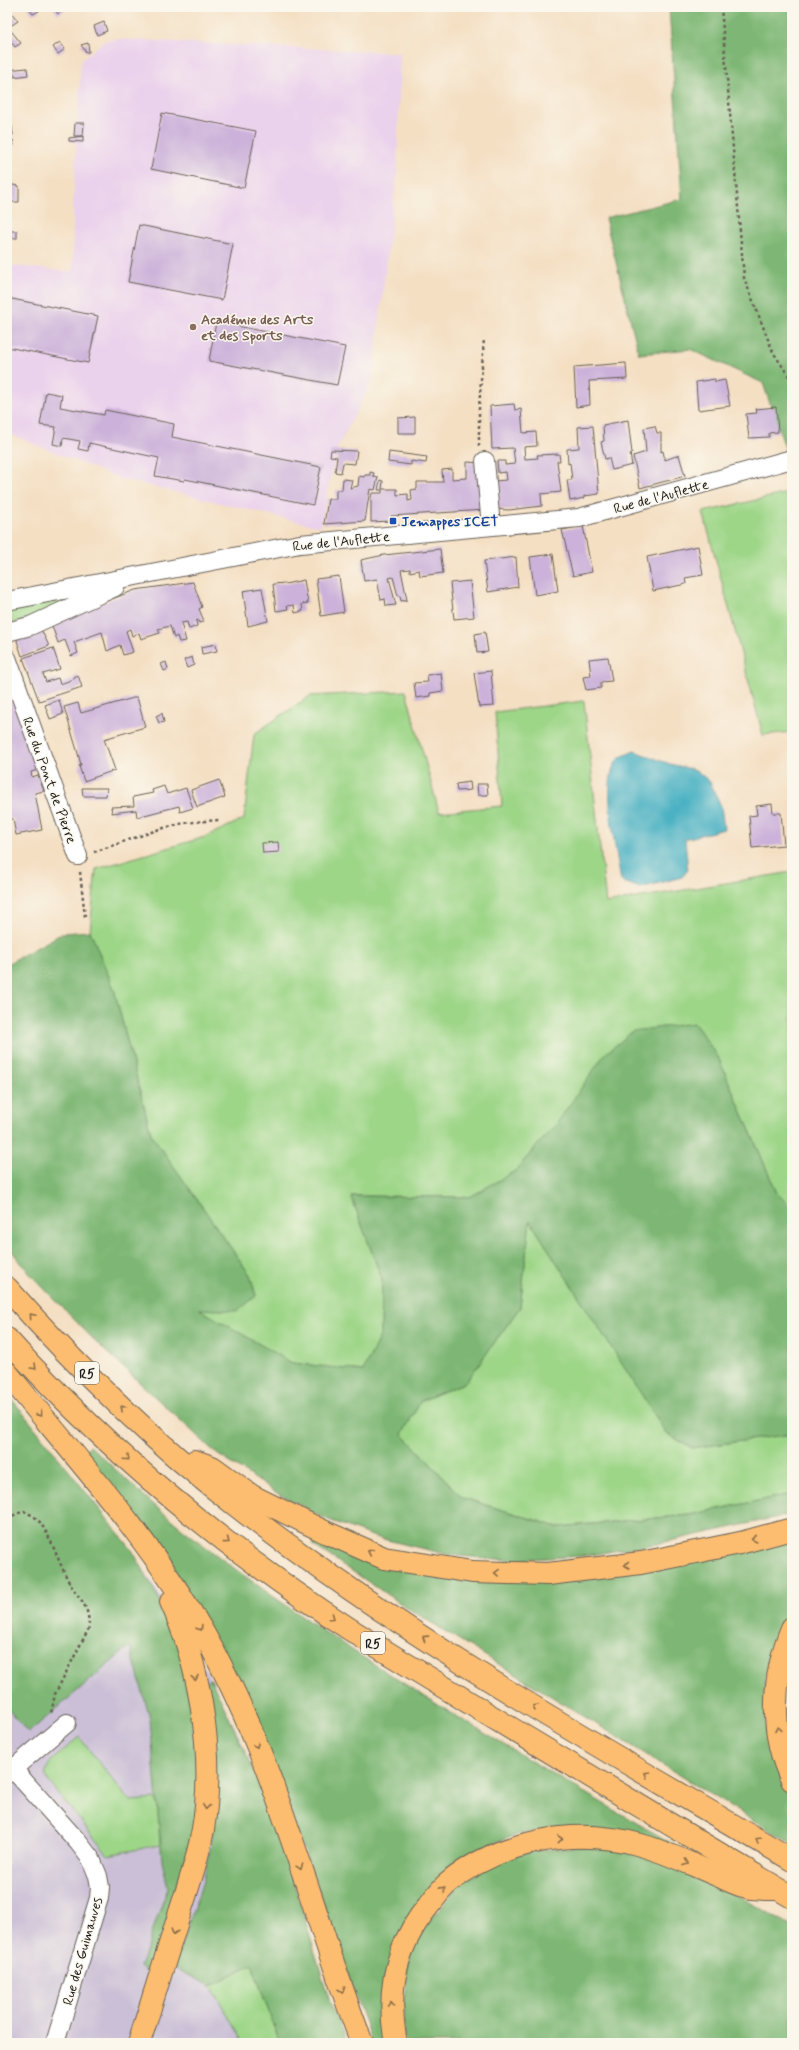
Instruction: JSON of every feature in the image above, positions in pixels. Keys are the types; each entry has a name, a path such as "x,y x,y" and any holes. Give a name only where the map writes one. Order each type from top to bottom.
{"highway":[{"name":"R5","path":"7,1288 45,1331 107,1393 173,1453 233,1504 371,1603 518,1697 792,1860"},
{"name":"R5","path":"7,1339 84,1418 148,1478 213,1531 281,1582 378,1646 786,1893"},
{"path":"7,1373 96,1482 153,1555 204,1634 224,1673 269,1772 328,1949 362,2043"},
{"path":"173,1453 212,1467 252,1496 323,1531 384,1558 472,1572 548,1574 641,1563 740,1543 792,1529"},
{"path":"96,1482 171,1601 181,1625 195,1675 206,1748 208,1774 206,1807 200,1844 139,2043"},
{"path":"792,1628 785,1645 778,1672 775,1698 781,1749 792,1780"},
{"path":"396,2043 391,1998 396,1961 417,1919 446,1885 481,1860 501,1851 553,1839 584,1837 611,1840 638,1844 746,1887 786,1893"}],"street":[{"name":"Rue de l'Auflette","path":"7,601 300,544 579,518 792,459"},
{"path":"485,461 491,526"},
{"path":"7,632 43,621 135,577"},
{"name":"Rue du Pont de Pierre","path":"7,658 78,856"},
{"path":"10,1771 61,1728"},
{"name":"Rue des Guimauves","path":"10,1771 86,1854 95,1867 100,1887 96,1906 55,2043"}],"path":[{"path":"721,7 744,278 773,352 792,381"},
{"path":"484,339 478,433 479,449 485,461"},
{"path":"85,917 78,856 160,829 184,823 219,820"},
{"path":"7,1518 24,1511 38,1520 53,1545 70,1582 84,1600 90,1616 89,1628 81,1647 55,1694 49,1725 61,1728"}],"shaded area":[{"name":"Académie des Arts et des Sports","path":"117,39 400,53 397,175 372,382 337,448 320,527 118,478 7,433 7,265 73,272 73,206 81,61 104,41"},
{"path":"7,1393 132,1550 211,1679 240,1738 331,2006 347,2043 7,2043"}],"green space":[{"path":"669,7 791,7 792,459 789,459 763,383 690,349 639,354 605,218 682,199"},
{"path":"792,492 792,732 763,735 703,512"},
{"path":"84,596 28,619 7,625 7,608"},
{"path":"406,691 439,812 502,806 495,712 584,701 606,903 792,872 792,1208 777,1193 718,1057 694,1023 557,1123 515,1171 470,1197 351,1196 382,1279 381,1334 363,1371 292,1363 198,1309 256,1296 250,1275 151,1134 114,989 90,931 96,869 205,837 244,819 254,734 310,696"},
{"path":"90,931 114,989 151,1134 250,1275 256,1296 238,1311 199,1309 292,1363 363,1371 381,1334 382,1279 351,1196 470,1197 515,1171 557,1123 604,1055 633,1031 694,1023 718,1057 777,1193 792,1208 792,1434 692,1448 667,1434 530,1221 520,1307 466,1382 421,1401 402,1434 463,1498 558,1527 689,1515 792,1494 792,1514 656,1544 583,1556 509,1560 449,1555 375,1537 324,1518 277,1493 217,1454 101,1347 30,1274 7,1245 7,964 63,933"},
{"path":"530,1220 667,1434 692,1448 792,1434 792,1494 689,1515 558,1527 463,1498 402,1434 421,1401 466,1382 520,1307"},
{"path":"7,1393 132,1550 167,1613 184,1656 200,1768 195,1827 150,1975 140,1967 168,1887 162,1860 150,1719 130,1646 28,1733 7,1708"},
{"path":"90,1446 184,1530 302,1617 425,1697 678,1847 560,1827 520,1834 485,1846 456,1862 429,1887 387,2043 372,2043 281,1784 85,1450"},
{"path":"792,1535 792,1603 778,1629 768,1658 764,1691 766,1728 774,1764 792,1803 792,1844 409,1609 313,1545 320,1539 439,1576"},
{"path":"792,1646 792,1749 787,1723 787,1698"},
{"path":"211,1679 271,1807 331,2006 347,2043 280,2043 252,1964 211,1986 174,1968 203,1881 212,1839 216,1800 205,1682"},
{"path":"79,1737 130,1801 157,1799 160,1845 108,1855 49,1782 45,1774 50,1762"},
{"path":"575,1847 609,1848 633,1853 681,1869 749,1902 792,1927 792,2043 406,2043 404,2037 403,2006 408,1969 418,1935 460,1884 496,1862 533,1851"},
{"path":"252,1964 280,2043 243,2043 211,1986"}],"water":[{"path":"634,751 670,764 696,770 710,782 721,806 724,829 685,839 688,870 682,877 640,888 621,881 611,820 610,802 612,772 616,762"}],"building":[{"path":"7,7 18,21 12,25 7,21"},
{"path":"28,7 36,7 39,11 33,14"},
{"path":"52,7 69,7 58,14"},
{"path":"104,22 107,31 97,35 94,26"},
{"path":"7,26 21,43 15,47 7,37"},
{"path":"60,42 65,49 58,54 53,47"},
{"path":"88,43 89,52 86,52 81,45"},
{"path":"27,68 28,75 14,77 14,74 7,74 7,70"},
{"path":"162,113 256,131 244,188 151,169"},
{"path":"75,123 84,123 83,136 74,136"},
{"path":"7,126 12,126 13,135 7,135"},
{"path":"83,136 83,142 69,141 69,138"},
{"path":"13,140 14,145 7,146 7,141"},
{"path":"7,170 11,170 11,178 7,179"},
{"path":"7,184 19,186 19,202 7,202"},
{"path":"139,225 233,244 222,300 128,282"},
{"path":"7,231 17,231 17,238 7,238"},
{"path":"7,298 98,316 88,363 7,347"},
{"path":"216,322 345,347 337,385 209,361"},
{"path":"626,363 627,379 589,381 590,405 576,407 574,367"},
{"path":"715,379 715,382 725,380 730,406 698,410 696,382"},
{"path":"46,392 62,395 60,407 104,415 105,410 174,424 172,437 321,467 313,505 185,479 184,481 155,476 159,458 89,443 88,451 78,449 80,441 63,438 62,446 53,444 56,427 40,425"},
{"path":"514,404 515,410 521,409 523,433 536,432 537,446 524,447 525,459 538,458 537,455 559,454 560,461 557,461 561,492 541,494 542,506 509,510 495,509 494,481 507,480 506,472 498,473 497,461 505,461 505,465 515,464 513,448 492,449 490,406"},
{"path":"776,407 778,432 769,433 769,437 749,438 746,414 757,413 756,409"},
{"path":"415,417 415,433 398,433 398,418"},
{"path":"628,420 632,465 612,470 609,458 605,459 601,442 604,441 603,425"},
{"path":"593,426 599,494 584,496 584,498 570,501 567,480 572,480 570,463 568,464 567,449 579,448 578,427"},
{"path":"655,426 657,433 661,433 661,452 663,451 665,460 679,455 685,476 640,488 633,456 646,452 644,428"},
{"path":"331,450 357,451 355,464 343,463 341,473 335,472 337,457 330,456"},
{"path":"389,452 427,457 426,463 411,461 411,465 388,462"},
{"path":"467,462 483,463 485,510 391,516 391,521 371,522 372,493 382,493 382,490 378,490 380,480 383,481 382,489 397,489 397,495 408,494 408,501 412,500 411,490 417,489 417,482 443,482 442,470 452,469 452,479 467,478"},
{"path":"370,472 374,473 373,476 378,477 375,490 370,489 365,521 324,524 328,499 336,499 336,490 342,490 343,479 352,480 350,488 358,486 359,476 364,477 365,475 370,475"},
{"path":"583,526 592,572 573,576 562,530"},
{"path":"698,546 703,575 685,578 686,584 653,591 647,557"},
{"path":"440,549 443,573 420,576 419,570 410,572 410,569 401,570 407,600 401,601 400,596 398,596 393,577 389,578 396,605 386,606 385,599 381,600 377,579 364,581 361,560 384,555"},
{"path":"553,554 558,591 535,595 530,557"},
{"path":"516,557 518,587 488,592 484,561"},
{"path":"339,576 344,612 321,616 316,579"},
{"path":"304,580 308,603 302,604 303,611 295,613 294,605 287,606 288,609 276,611 273,584 285,584"},
{"path":"470,581 474,617 454,619 450,583"},
{"path":"193,582 202,607 199,609 204,621 199,623 198,620 196,621 197,626 189,629 187,622 181,623 186,641 179,642 177,636 174,638 170,626 158,629 160,633 141,639 139,633 132,636 130,629 126,631 133,652 123,655 120,645 107,651 102,632 74,642 78,653 71,656 65,640 58,643 51,623 135,590"},
{"path":"262,588 268,621 248,626 243,591"},
{"path":"40,627 49,646 22,656 17,641 19,636"},
{"path":"485,632 488,652 477,653 475,634"},
{"path":"216,644 217,651 202,654 201,647"},
{"path":"53,648 60,669 43,674 46,682 58,678 60,684 74,679 74,677 78,675 82,687 39,701 23,658"},
{"path":"192,657 194,665 187,668 184,660"},
{"path":"608,657 612,681 601,682 601,688 586,690 583,677 591,676 589,659"},
{"path":"166,662 168,669 164,671 161,664"},
{"path":"491,671 494,706 479,707 474,673"},
{"path":"441,673 443,691 430,693 430,696 416,698 414,683 428,682 427,675"},
{"path":"10,689 38,770 31,772 32,777 38,775 44,791 35,793 42,830 16,835 13,819 7,819 7,690"},
{"path":"137,697 145,727 104,739 115,770 84,781 79,766 81,765 79,757 64,707 78,703 81,713"},
{"path":"59,700 63,714 50,719 45,705"},
{"path":"162,713 164,722 159,723 156,716"},
{"path":"219,780 225,797 197,807 191,790"},
{"path":"470,782 471,790 457,791 456,784"},
{"path":"477,784 487,784 488,795 478,795"},
{"path":"164,786 167,794 186,788 193,808 180,812 179,806 137,817 136,810 112,813 111,807 134,806 133,797 153,793 152,790"},
{"path":"82,788 107,788 106,796 83,796"},
{"path":"772,804 773,813 781,813 784,845 752,848 749,816 757,815 756,806"},
{"path":"278,842 279,852 263,853 262,843"}],"place":[{"name":"Académie des Arts et des Sports","path":"193,327"},
{"name":"Jemappes ICET","path":"393,521"}]}
